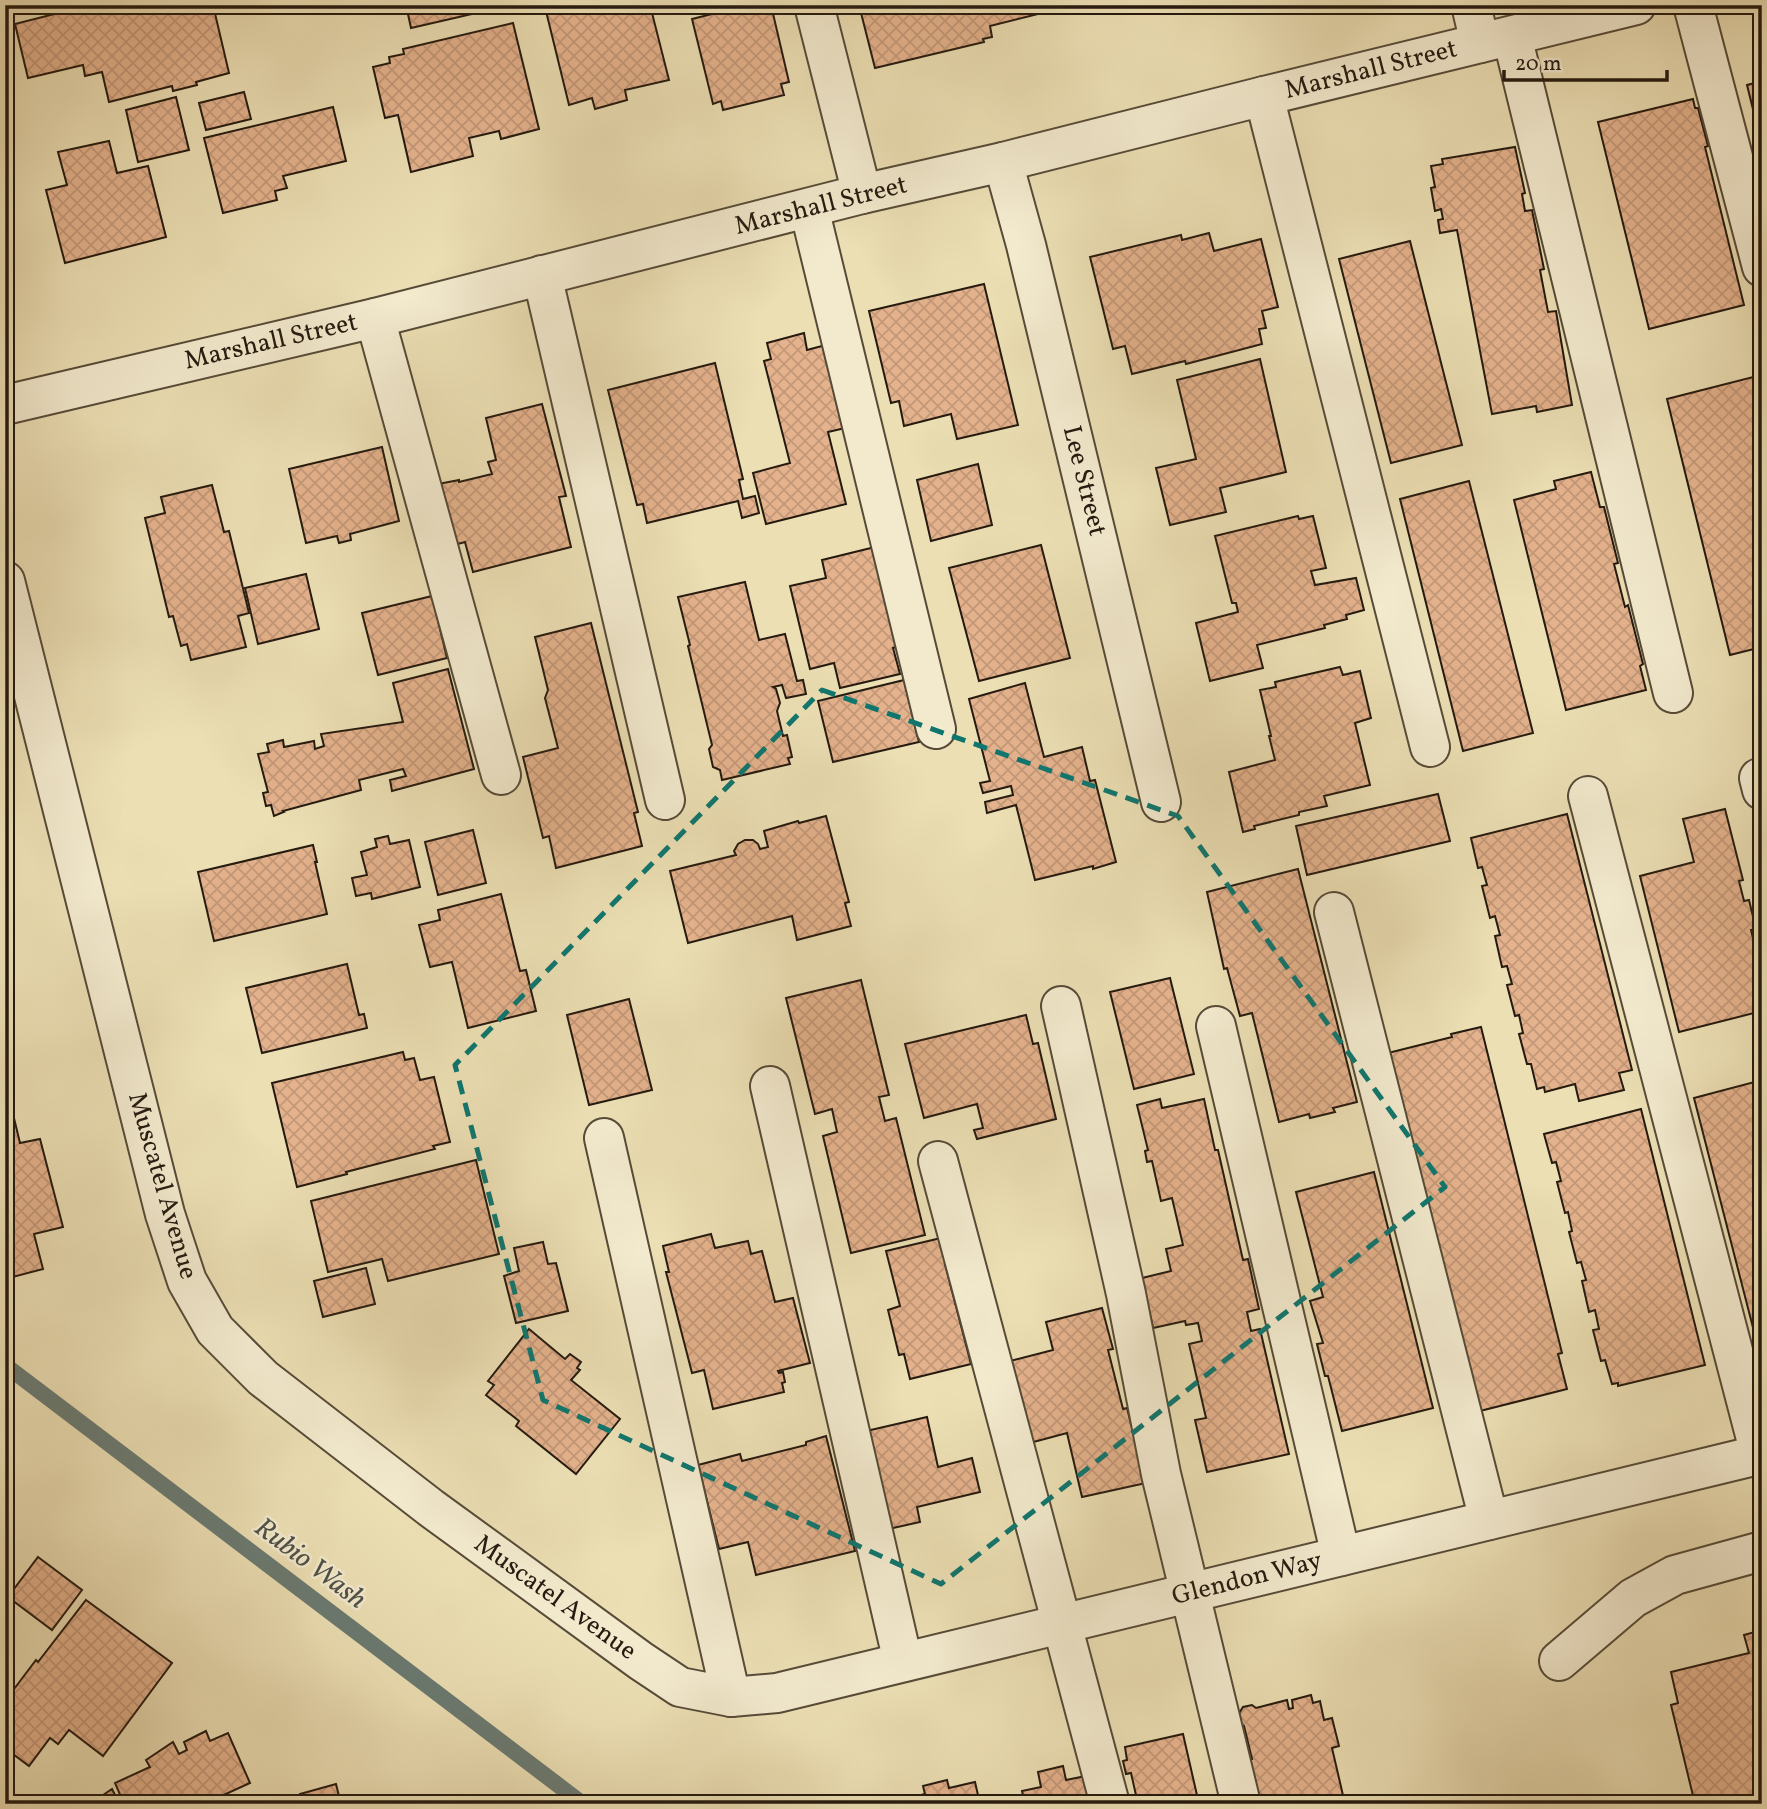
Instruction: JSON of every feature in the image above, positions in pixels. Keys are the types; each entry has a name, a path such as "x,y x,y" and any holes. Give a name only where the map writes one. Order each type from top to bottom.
{"street":[{"path":"814,5 862,194"},
{"path":"1471,5 1496,39 1673,693"},
{"name":"Marshall Street","path":"5,405 375,318 862,194 1003,162 1636,5"},
{"path":"1693,5 1762,267"},
{"path":"1264,96 1430,747"},
{"name":"Lee Street","path":"1003,162 1026,245 1161,802"},
{"path":"809,208 936,729"},
{"path":"542,275 665,800"},
{"path":"375,318 501,775"},
{"name":"Muscatel Avenue","path":"5,581 165,1214 187,1281 215,1330 263,1378 431,1508 641,1661 680,1687 731,1697"},
{"path":"1588,796 1761,1454"},
{"path":"1334,912 1489,1520"},
{"path":"1061,1006 1126,1294 1161,1475 1241,1804"},
{"path":"1216,1026 1341,1556"},
{"path":"770,1086 903,1662"},
{"path":"604,1138 731,1697"},
{"path":"938,1161 1110,1804"},
{"name":"Glendon Way","path":"731,1697 777,1693 1761,1454"},
{"path":"1559,1661 1633,1598 1675,1575 1762,1551"}],"highlighted area":[{"path":"822,690 1178,816 1445,1187 941,1584 543,1400 455,1065"}],"building":[{"path":"90,5 92,9 110,5 213,5 229,73 173,91 172,86 109,102 102,72 85,76 83,65 28,78 15,24"},
{"path":"406,5 511,5 411,28"},
{"path":"650,5 669,80 625,90 627,100 595,109 592,98 569,105 545,7"},
{"path":"710,5 771,5 789,82 781,84 784,95 723,110 721,101 713,104 692,19 712,14"},
{"path":"859,5 1045,5 1046,12 990,26 992,37 983,39 984,42 875,68"},
{"path":"513,23 539,129 501,139 499,131 469,138 473,156 411,172 398,115 385,118 373,67 390,63 389,57 404,54 403,49"},
{"path":"1762,81 1762,146 1747,85"},
{"path":"244,92 251,119 206,130 199,103"},
{"path":"176,97 189,150 138,162 126,110"},
{"path":"1693,99 1708,146 1705,147 1744,305 1649,329 1598,122"},
{"path":"333,107 346,161 283,176 287,188 275,191 277,200 223,213 204,138"},
{"path":"109,141 117,173 148,166 166,237 65,263 46,190 67,185 58,152"},
{"path":"1515,147 1525,193 1522,194 1525,211 1532,210 1544,269 1540,270 1548,312 1556,311 1572,405 1537,412 1536,406 1492,414 1457,230 1440,233 1438,220 1443,219 1441,209 1435,211 1431,188 1435,187 1431,166 1443,164 1442,159"},
{"path":"1209,233 1214,251 1261,239 1278,307 1262,311 1266,328 1259,329 1262,344 1186,364 1185,361 1132,374 1125,346 1113,349 1090,257 1181,235 1182,240"},
{"path":"1410,241 1462,445 1391,463 1339,259"},
{"path":"984,284 1018,425 957,439 951,414 904,426 899,401 891,403 869,311"},
{"path":"804,333 807,350 837,342 858,425 828,432 846,504 766,524 753,473 790,463 764,361 771,359 767,343"},
{"path":"1260,359 1286,472 1220,488 1226,512 1170,525 1156,468 1196,459 1177,380"},
{"path":"715,363 743,479 739,480 743,499 755,496 759,513 742,518 738,501 647,523 643,504 637,505 608,390"},
{"path":"1761,375 1762,647 1730,655 1667,399"},
{"path":"542,404 566,496 559,497 571,547 473,572 465,542 447,547 438,484 492,474 488,462 496,460 486,418"},
{"path":"382,447 399,521 350,534 351,540 339,543 337,536 306,543 289,469"},
{"path":"978,464 992,525 931,541 917,480"},
{"path":"1591,472 1600,507 1604,507 1618,563 1614,564 1643,664 1640,666 1646,690 1566,710 1514,500 1556,489 1554,481"},
{"path":"1469,481 1533,733 1463,751 1400,499"},
{"path":"212,485 224,532 229,531 249,613 238,616 246,647 191,660 187,644 181,646 173,616 169,617 145,518 165,513 161,497"},
{"path":"1298,516 1299,519 1313,516 1326,568 1311,571 1315,585 1356,578 1364,610 1346,615 1347,619 1324,625 1325,628 1257,645 1263,668 1210,681 1196,623 1238,612 1236,603 1232,603 1215,536"},
{"path":"1041,545 1070,658 979,681 949,568"},
{"path":"875,547 899,646 893,648 900,674 840,688 834,663 810,669 790,586 826,578 822,560"},
{"path":"306,574 319,629 258,644 245,588"},
{"path":"745,582 759,640 785,634 797,681 803,680 806,694 786,698 782,685 773,687 780,703 777,711 783,736 787,735 792,757 788,758 790,764 722,780 720,770 713,767 709,749 712,745 678,597"},
{"path":"432,596 447,658 378,675 362,613"},
{"path":"591,623 638,812 634,813 642,846 556,868 549,836 543,838 523,757 558,748 545,698 548,690 535,637"},
{"path":"1340,667 1343,675 1360,671 1371,718 1355,723 1370,785 1324,796 1327,806 1299,812 1299,815 1254,826 1255,829 1243,832 1229,772 1275,760 1260,690 1276,687 1275,682"},
{"path":"448,669 474,769 392,791 390,780 406,776 403,769 359,780 361,790 283,811 274,816 271,805 266,806 263,793 268,792 258,754 269,752 267,744 283,740 284,747 314,741 315,749 324,746 321,734 403,722 393,683"},
{"path":"904,680 919,742 833,762 818,701"},
{"path":"1025,683 1044,757 1082,747 1090,781 1095,780 1116,862 1035,880 1016,805 987,813 985,802 1013,795 1011,786 983,793 980,783 990,781 969,699"},
{"path":"1438,794 1450,841 1307,875 1296,826"},
{"path":"1725,809 1743,880 1739,881 1744,901 1749,900 1756,929 1751,930 1756,950 1761,949 1762,953 1762,1011 1679,1032 1640,876 1694,862 1683,819"},
{"path":"1567,814 1632,1070 1619,1073 1624,1090 1579,1101 1575,1084 1545,1092 1544,1087 1537,1089 1519,1034 1523,1033 1519,1015 1515,1016 1507,985 1512,984 1507,966 1502,967 1495,936 1500,935 1495,916 1490,918 1482,886 1487,885 1482,867 1478,868 1471,838"},
{"path":"826,816 849,902 845,903 851,926 797,940 792,916 688,943 670,871 736,855 734,851 738,844 745,840 753,840 760,849 768,847 764,831"},
{"path":"473,830 486,883 438,895 425,842"},
{"path":"388,836 390,844 409,840 420,887 372,899 371,893 356,896 352,878 367,875 361,852 377,847 375,839"},
{"path":"313,845 327,914 214,941 198,872"},
{"path":"1298,869 1357,1102 1333,1108 1335,1112 1310,1118 1309,1114 1279,1122 1252,1013 1240,1016 1227,968 1224,969 1207,892"},
{"path":"501,894 520,971 526,970 536,1011 468,1028 452,962 430,967 419,925 440,920 438,910"},
{"path":"347,964 359,1015 364,1014 367,1028 262,1053 246,988"},
{"path":"1170,978 1194,1074 1134,1089 1110,992"},
{"path":"861,980 889,1095 879,1097 885,1121 896,1118 925,1235 851,1253 823,1136 837,1132 832,1109 815,1114 786,998"},
{"path":"629,999 652,1090 589,1105 567,1015"},
{"path":"1026,1015 1033,1044 1038,1043 1056,1119 977,1139 974,1130 983,1128 977,1104 924,1118 905,1044"},
{"path":"1481,1027 1562,1353 1558,1354 1567,1389 1476,1412 1388,1053"},
{"path":"403,1052 405,1060 414,1058 420,1080 434,1077 450,1142 433,1146 435,1149 297,1187 272,1083"},
{"path":"1762,1080 1762,1350 1759,1351 1694,1098"},
{"path":"1160,1099 1162,1108 1204,1099 1243,1260 1248,1259 1259,1309 1247,1312 1251,1331 1260,1329 1289,1454 1207,1472 1195,1420 1206,1418 1189,1344 1202,1341 1198,1323 1186,1325 1185,1321 1153,1328 1142,1278 1171,1271 1166,1249 1183,1245 1172,1198 1161,1201 1152,1161 1147,1162 1145,1151 1148,1150 1137,1105"},
{"path":"1641,1109 1705,1365 1618,1386 1618,1383 1612,1384 1605,1360 1601,1361 1593,1330 1599,1329 1595,1310 1589,1312 1582,1281 1586,1280 1581,1262 1577,1263 1569,1232 1572,1231 1568,1212 1565,1213 1557,1182 1561,1181 1556,1162 1552,1163 1544,1134"},
{"path":"13,1114 20,1143 40,1139 63,1227 34,1234 43,1269 5,1279 5,1116"},
{"path":"476,1160 499,1254 388,1281 382,1259 328,1272 311,1201"},
{"path":"1374,1172 1433,1408 1342,1431 1317,1344 1323,1343 1310,1301 1323,1297 1296,1192"},
{"path":"711,1234 715,1248 748,1241 751,1254 762,1251 775,1302 793,1298 810,1363 778,1371 783,1372 784,1392 713,1409 704,1370 692,1373 666,1272 669,1272 663,1246"},
{"path":"941,1238 948,1264 945,1264 971,1364 910,1379 904,1354 899,1355 888,1310 900,1306 886,1251"},
{"path":"543,1242 548,1264 556,1263 568,1311 516,1323 504,1276 519,1271 514,1248"},
{"path":"366,1268 375,1304 323,1317 314,1281"},
{"path":"1102,1308 1113,1349 1108,1350 1123,1409 1127,1408 1146,1483 1082,1497 1067,1433 1026,1444 1006,1362 1053,1350 1046,1322"},
{"path":"529,1329 565,1359 570,1354 581,1362 577,1368 580,1370 571,1380 620,1419 576,1474 516,1426 519,1421 486,1395 494,1385 488,1381"},
{"path":"927,1417 938,1467 972,1458 980,1492 917,1507 920,1522 884,1530 862,1432"},
{"path":"826,1436 855,1551 756,1575 748,1542 719,1549 698,1465 740,1454 742,1461 806,1445 806,1442"},
{"path":"38,1557 82,1590 52,1630 8,1597"},
{"path":"86,1600 172,1663 103,1756 69,1730 58,1744 50,1738 29,1766 5,1748 5,1701"},
{"path":"1762,1630 1762,1804 1695,1804 1671,1705 1678,1703 1671,1672 1749,1653 1744,1635"},
{"path":"1311,1695 1313,1703 1320,1701 1324,1720 1332,1718 1339,1746 1332,1748 1345,1804 1260,1804 1244,1726 1240,1724 1238,1715 1243,1707 1252,1705 1256,1708 1287,1700 1289,1709 1293,1708 1292,1700"},
{"path":"206,1731 210,1741 228,1733 250,1783 204,1804 90,1804 112,1789 118,1801 122,1799 115,1783 150,1767 146,1760 173,1742 179,1754 187,1750 184,1742"},
{"path":"1183,1734 1199,1804 1138,1804 1131,1773 1126,1774 1123,1761 1127,1760 1125,1747"},
{"path":"1063,1766 1066,1780 1086,1776 1093,1804 1025,1804 1022,1791 1041,1787 1038,1772"},
{"path":"947,1780 949,1788 975,1782 980,1804 898,1804 897,1801 925,1794 923,1786"},
{"path":"336,1784 341,1804 302,1804 300,1794"}],"waterway":[{"name":"Rubio Wash","path":"5,1365 583,1804"}]}
